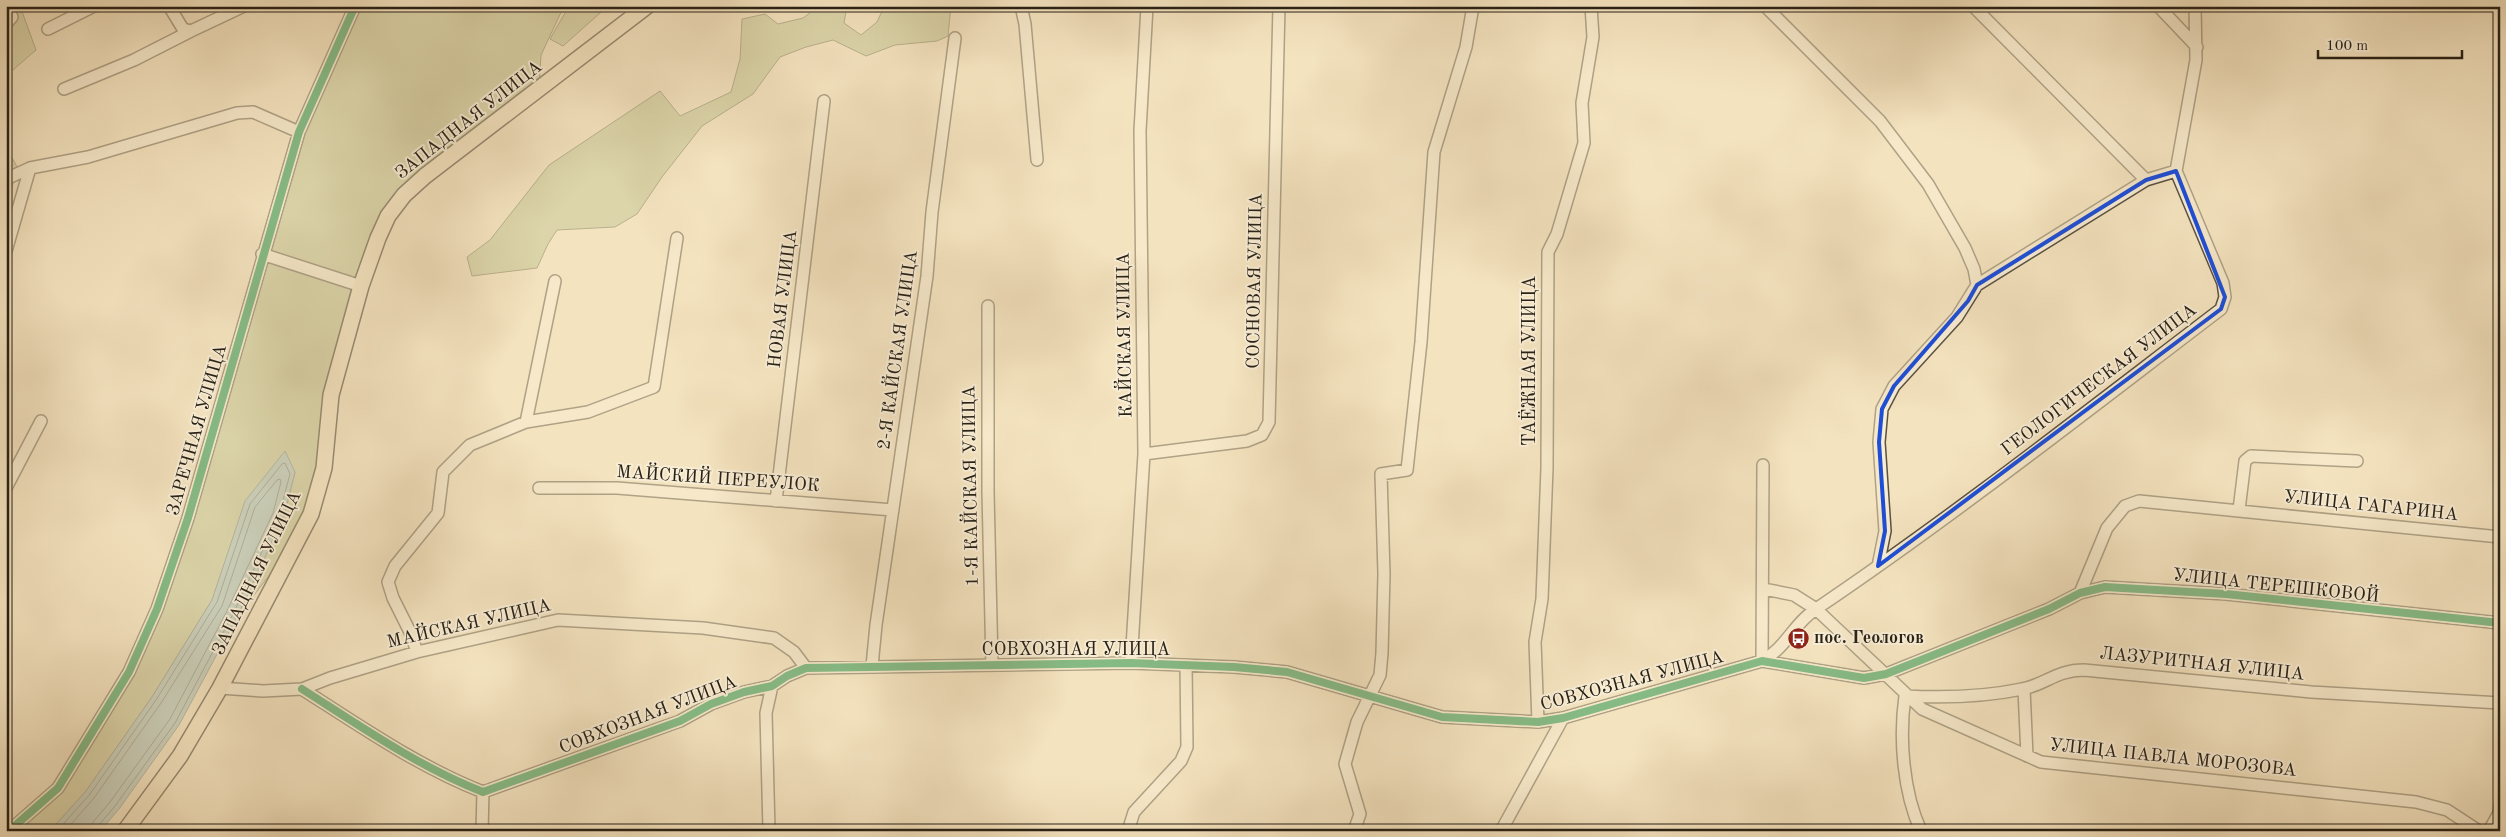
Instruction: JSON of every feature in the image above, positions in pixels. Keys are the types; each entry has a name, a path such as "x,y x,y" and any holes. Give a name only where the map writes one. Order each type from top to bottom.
{"main road":[{"name":"ЗАПАДНАЯ УЛИЦА","path":"125,831 180,756 220,688 311,514 324,468 331,395 361,286 388,216 404,196 425,176 647,6"}],"street":[{"path":"48,29 94,6"},
{"path":"169,6 183,29 191,31"},
{"path":"64,89 134,60 244,6"},
{"name":"ЗАРЕЧНАЯ УЛИЦА","path":"9,831 58,788 129,672 157,610 188,518 262,254 299,132 355,6"},
{"path":"1021,6 1025,24 1037,160"},
{"name":"КАЙСКАЯ УЛИЦА","path":"1131,663 1144,454 1140,131 1147,6"},
{"name":"СОСНОВАЯ УЛИЦА","path":"1144,454 1247,440 1262,435 1269,422 1279,6"},
{"path":"1354,831 1360,814 1345,764 1357,722 1372,695 1380,675 1382,653 1384,574 1381,474 1407,470 1421,342 1434,152 1466,47 1473,6"},
{"name":"ТАЁЖНАЯ УЛИЦА","path":"1538,722 1535,642 1542,599 1548,468 1548,252 1557,234 1584,143 1582,102 1593,37 1591,6"},
{"path":"1765,6 1880,121 1928,184 1965,248 1974,269 1978,285"},
{"path":"1973,6 2146,180"},
{"path":"2158,6 2196,47"},
{"path":"1878,566 1885,531 1879,442 1882,409 1894,386 1957,317 1978,285 2146,180 2176,171 2196,47 2195,6"},
{"name":"2-Я КАЙСКАЯ УЛИЦА","path":"872,666 876,625 928,276 932,212 955,38"},
{"name":"НОВАЯ УЛИЦА","path":"776,501 824,101"},
{"path":"6,179 30,168 88,157 237,113 253,112 299,132"},
{"path":"6,250 30,168"},
{"name":"ГЕОЛОГИЧЕСКАЯ УЛИЦА","path":"1762,661 1777,653 1805,616 1862,580 1878,566 1949,516 2221,309 2225,297 2223,283 2176,171"},
{"path":"417,652 388,582 395,566 438,513 443,472 470,445 526,422 588,412 654,387 677,238"},
{"path":"262,254 361,286"},
{"path":"526,422 555,281"},
{"name":"1-Я КАЙСКАЯ УЛИЦА","path":"988,306 988,492 992,665"},
{"path":"6,488 41,421"},
{"path":"2239,510 2245,462 2251,456 2357,462"},
{"path":"1762,661 1764,589 1763,465"},
{"name":"МАЙСКИЙ ПЕРЕУЛОК","path":"539,488 617,488 893,510"},
{"name":"УЛИЦА ГАГАРИНА","path":"2080,592 2107,528 2125,506 2139,501 2500,537"},
{"name":"УЛИЦА ТЕРЕШКОВОЙ","path":"1886,674 2049,609 2080,592 2105,587 2226,594 2500,623"},
{"name":"УЛИЦА ПАВЛА МОРОЗОВА","path":"1764,589 1794,595 1816,609 1886,674 1906,696 1922,709 2041,762 2416,802 2447,810 2479,831"},
{"name":"МАЙСКАЯ УЛИЦА","path":"220,688 263,691 302,689 330,678 417,652 558,620 703,628 774,638 794,652 806,668"},
{"name":"СОВХОЗНАЯ УЛИЦА","path":"483,792 680,721 719,701 744,692 772,686 787,676 806,668 1131,663 1234,667 1287,672 1372,695 1442,717 1538,722 1564,718 1762,661 1864,678 1886,674"},
{"path":"1128,831 1134,812 1181,761 1187,747 1186,665"},
{"name":"ЛАЗУРИТНАЯ УЛИЦА","path":"1906,696 1940,698 2024,689 2068,670 2084,670 2311,692 2500,703"},
{"path":"769,831 766,713 772,686"},
{"path":"302,689 378,738 457,782 483,792 482,831"},
{"path":"2024,689 2027,756"},
{"path":"1906,696 1903,715 1907,784 1921,831"},
{"path":"1501,831 1564,718"},
{"path":"2489,831 2499,811"}],"highlighted area":[{"path":"2176,171 2225,297 2221,309 1878,566 1885,531 1879,442 1882,409 1894,386 1968,301 1977,285 2146,180"}],"green space":[{"path":"6,6 20,6 36,50 6,76"},
{"path":"355,6 564,6 541,55 539,88 388,216 330,417 299,537 237,617 284,516 295,472 246,501 212,600 152,697 86,791 50,831 9,831 58,788 129,672 157,609 299,132"},
{"path":"569,6 608,6 563,46 550,39"},
{"path":"819,6 847,6 844,23 861,35 877,22 883,9 896,6 951,6 948,36 937,41 895,45 866,56 833,40 806,47 780,57 753,94 702,126 662,177 637,214 615,227 557,230 537,268 472,276 467,257 490,240 549,165 660,91 680,116 731,92 740,59 742,19 765,14 778,24 803,18"},
{"path":"6,146 17,167 6,212"}],"water":[{"path":"285,451 295,472 284,516 237,617 179,725 119,809 100,831 50,831 86,791 152,697 212,600 245,501"}],"cycle path":[{"path":"9,831 58,788 129,672 157,609 188,518 299,132 355,6"},
{"path":"302,689 413,758 436,771 483,792 680,721 711,704 744,692 772,686 787,676 806,668 1131,663 1234,667 1287,672 1442,717 1538,722 1563,718 1762,661 1864,678 1886,674 2049,609 2080,593 2105,587 2226,594 2500,623"}],"place":[{"name":"пос. Геологов","path":"1798,638"}]}
